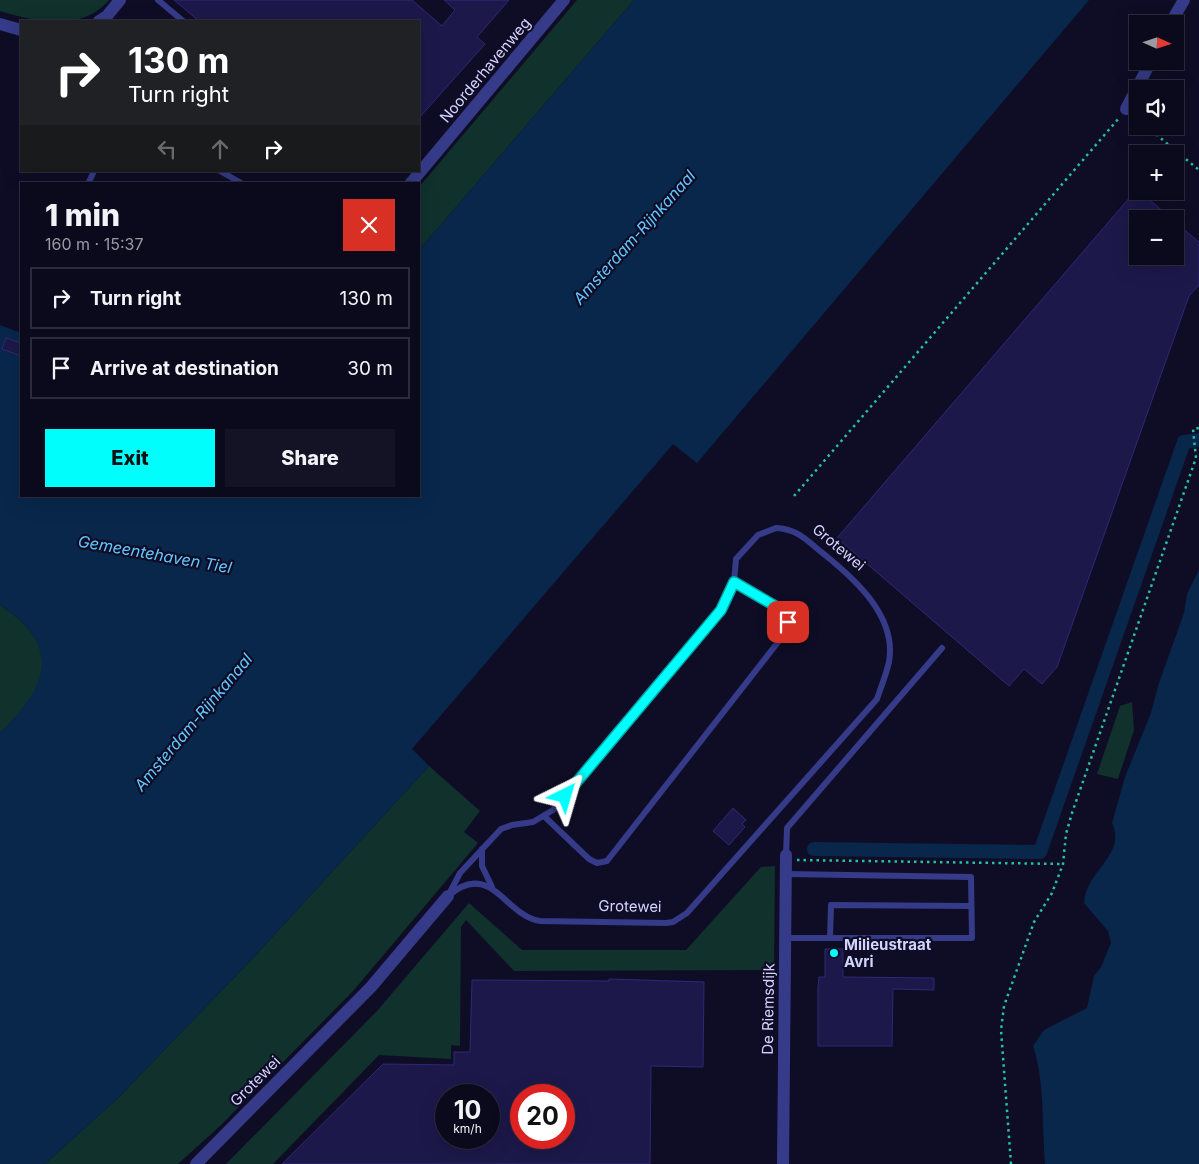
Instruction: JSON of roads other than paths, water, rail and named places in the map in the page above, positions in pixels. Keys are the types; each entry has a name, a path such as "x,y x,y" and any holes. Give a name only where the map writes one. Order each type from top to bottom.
{"street":[{"path":"101,20 107,16 120,0"},
{"name":"Noorderhavenweg","path":"412,182 564,0"},
{"path":"1175,15 1184,0"},
{"path":"0,24 20,30"},
{"path":"1126,109 1146,70"},
{"name":"De Riemsdijk","path":"783,1164 786,857"},
{"name":"Grotewei","path":"196,1164 371,987 448,896"}],"lane":[{"path":"158,0 182,20"},
{"path":"222,172 239,182"},
{"name":"Grotewei","path":"448,896 464,886 484,885 492,888 521,914 531,920 673,922 687,913 877,699 889,662 887,636 871,600 853,578 795,530 766,530 758,535 736,559 734,582"},
{"path":"448,896 460,873 482,847 501,829 512,825 533,822 553,810 721,610 734,582 782,610 788,622 786,632 607,861 597,864 589,859 544,816"},
{"path":"786,857 787,828 942,648"},
{"path":"482,847 482,866 492,888"},
{"path":"785,938 972,938 971,877 786,874"},
{"path":"830,938 830,905 972,906"}],"water":[{"path":"634,0 1089,0 697,463 673,444 412,749 429,766 254,957 118,1098 45,1164 0,1164 0,733 29,700 38,683 42,668 41,652 34,636 20,621 0,605 0,325 20,333 20,497 420,497 420,249"},
{"path":"1199,570 1199,1164 1045,1164 1040,1074 1033,1046 1044,1030 1087,1008 1094,976 1101,967 1111,943 1108,931 1084,903 1086,891 1110,854 1114,844 1115,834 1112,823 1125,777 1151,713 1159,683 1184,613 1187,594"}],"waterway":[{"path":"814,849 1040,852 1184,442 1199,440"}],"place":[{"name":"Milieustraat Avri","path":"834,953"}],"water label":[{"name":"Amsterdam-Rijnkanaal","path":"634,237"},
{"name":"Gemeentehaven Tiel","path":"155,554"},
{"name":"Amsterdam-Rijnkanaal","path":"193,722"}]}
